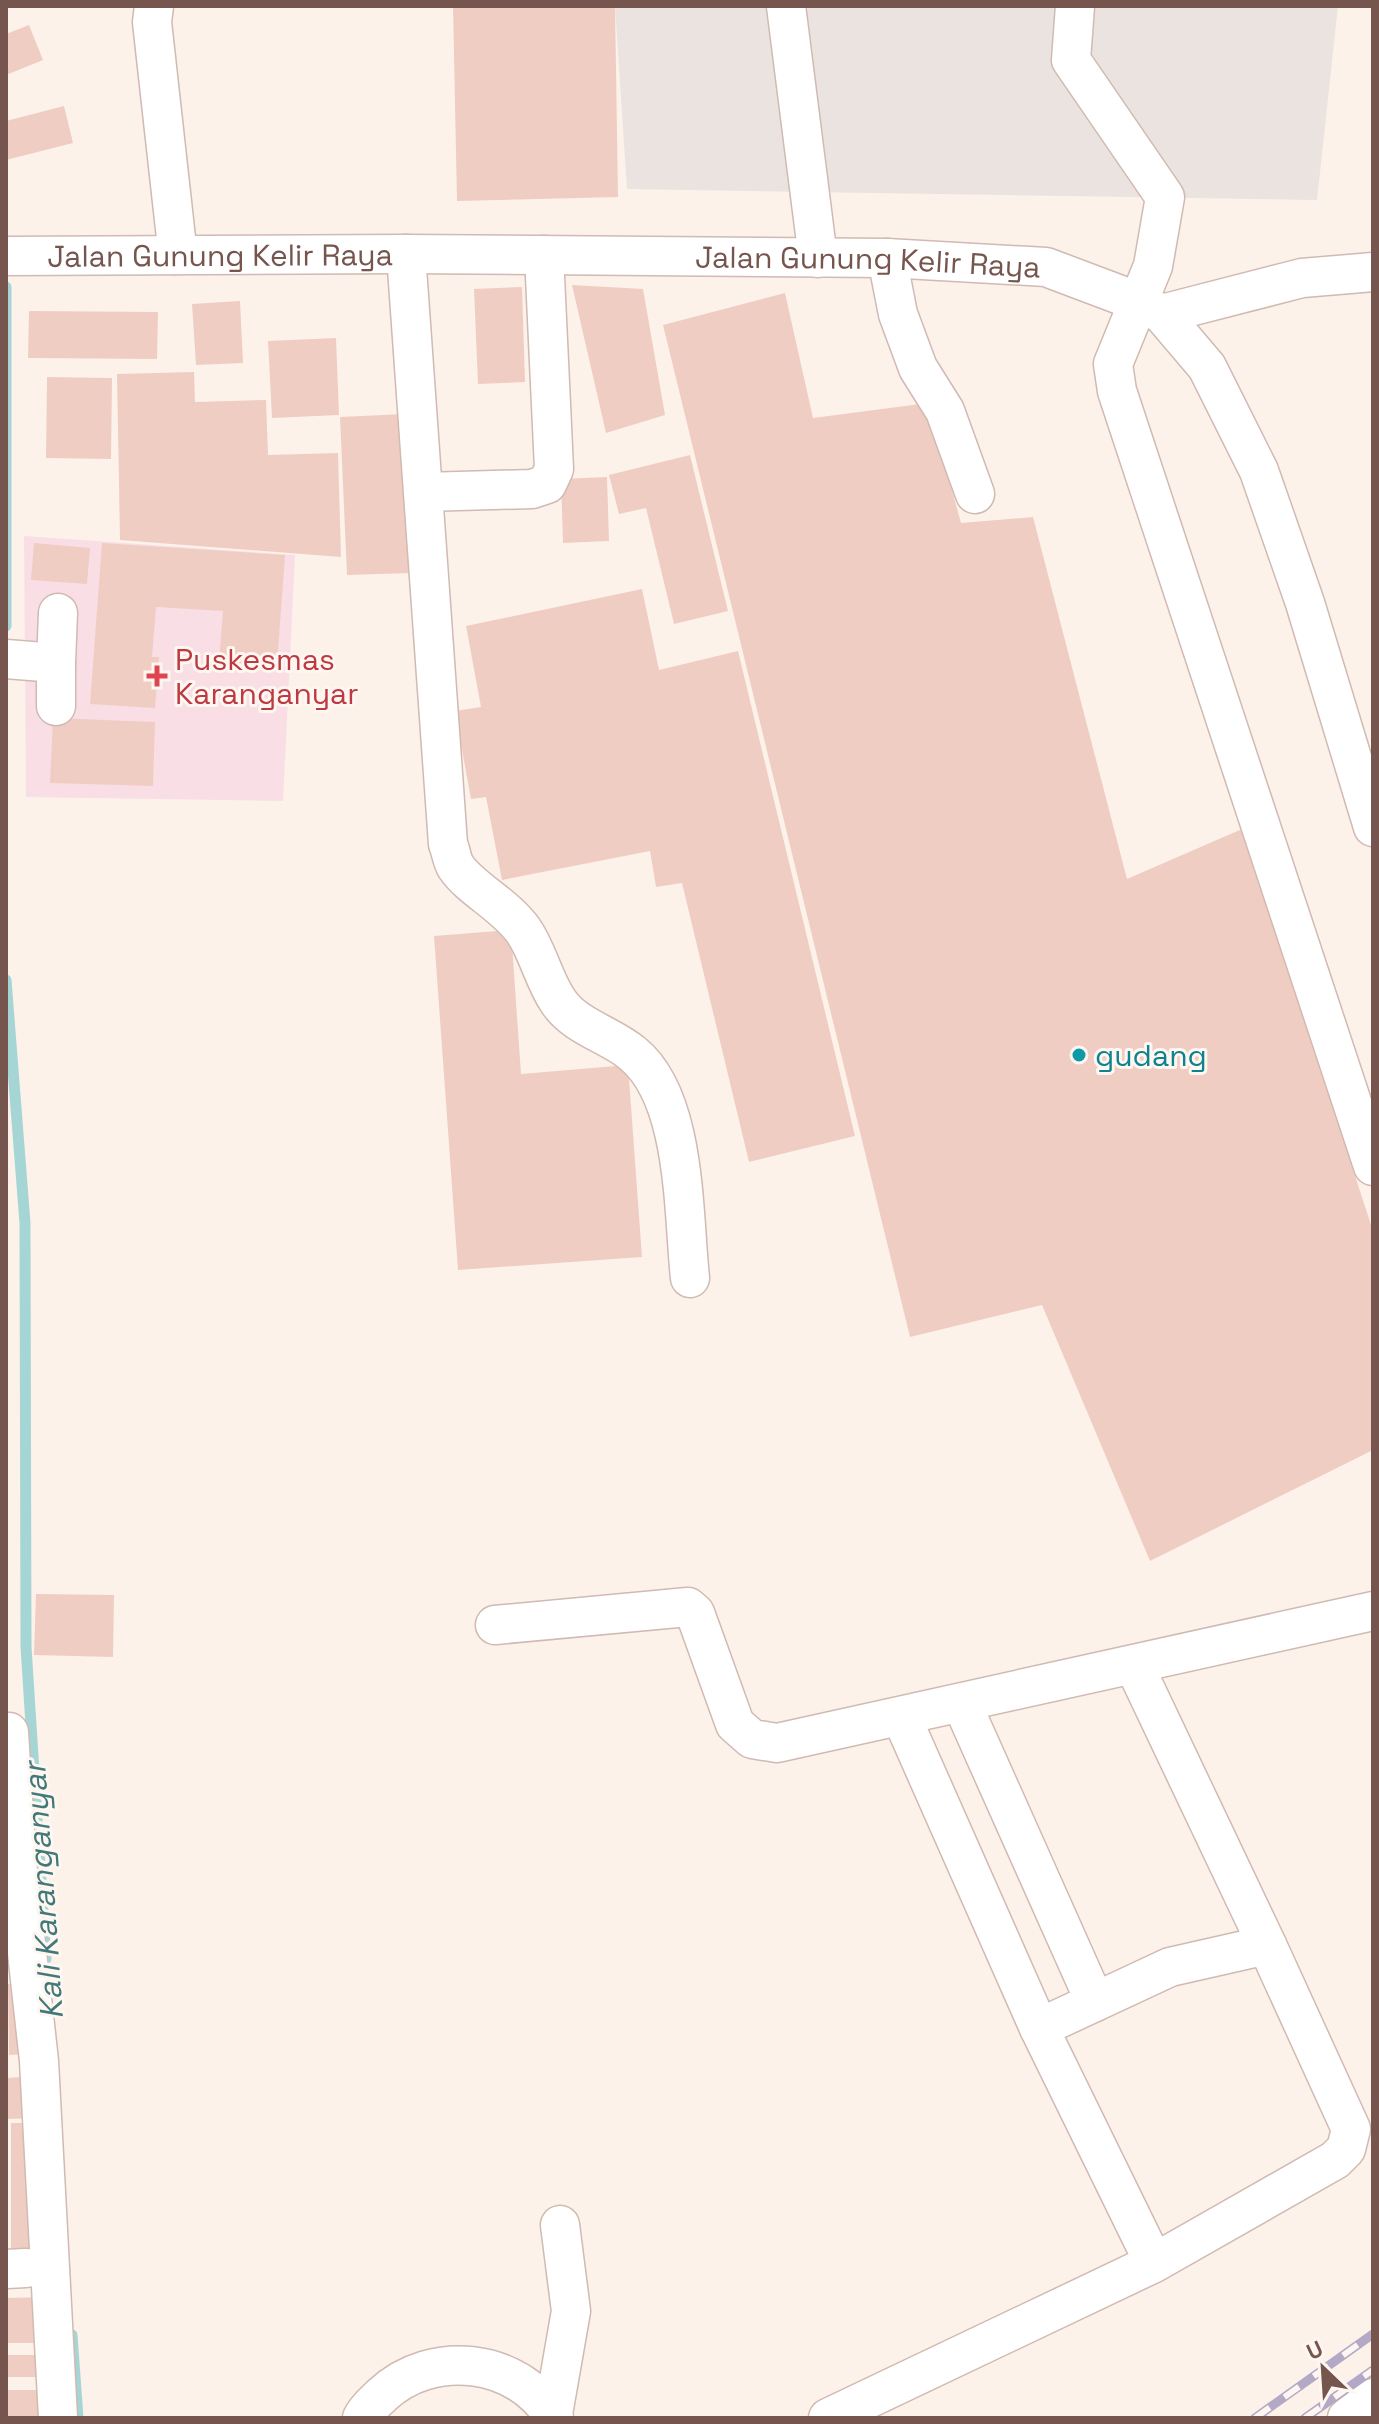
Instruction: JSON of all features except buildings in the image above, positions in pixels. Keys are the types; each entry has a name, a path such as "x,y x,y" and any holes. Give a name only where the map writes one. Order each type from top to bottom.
{"street":[{"path":"154,6 152,22 176,238 174,255"},
{"path":"786,6 818,258"},
{"path":"1075,6 1071,60 1165,197 1153,266 1151,308 1113,364 1117,391 1373,1166"},
{"path":"406,254 448,844 456,867 502,905 524,931 558,1002 576,1019 633,1053 648,1071 666,1103 674,1129 690,1278"},
{"name":"Jalan Gunung Kelir Raya","path":"21,257 406,254 887,258 1046,267 1151,308 1207,367 1259,471 1305,603 1373,827"},
{"path":"424,492 532,489 547,484 554,469 544,255"},
{"path":"887,258 898,314 918,368 945,411 975,494"},
{"path":"1151,308 1302,278 1373,272"},
{"path":"56,706 58,613"},
{"path":"12,659 56,663"},
{"path":"495,1625 681,1605 695,1613 735,1724 752,1739 777,1743 1373,1611"},
{"path":"828,2418 1154,2263 1335,2160 1350,2140 1351,2129 1134,1665"},
{"path":"962,1704 1095,2002"},
{"path":"901,1716 1039,2028 1154,2263"},
{"path":"9,1732 17,1862 39,2061 58,2418"},
{"path":"1039,2028 1170,1967 1267,1945"},
{"path":"554,2416 571,2311 560,2225"},
{"path":"362,2418 396,2382 437,2366 481,2366 522,2383 554,2416"},
{"path":"1347,2418 1373,2398"}],"shaded area":[{"path":"615,6 1338,6 1317,200 627,189"},
{"name":"Puskesmas Karanganyar","path":"24,536 295,555 283,801 26,797"}],"waterway":[{"name":"Kali Karanganyar","path":"6,287 6,626"},
{"name":"Kali Karanganyar","path":"6,980 25,1223 26,1647 46,1959"},
{"name":"Kali Karanganyar","path":"72,2335 78,2418"}],"railway":[{"path":"1255,2418 1373,2334"},
{"path":"1305,2418 1373,2370"}],"place":[{"name":"Puskesmas Karanganyar","path":"157,676"},
{"name":"gudang","path":"1079,1055"}]}
